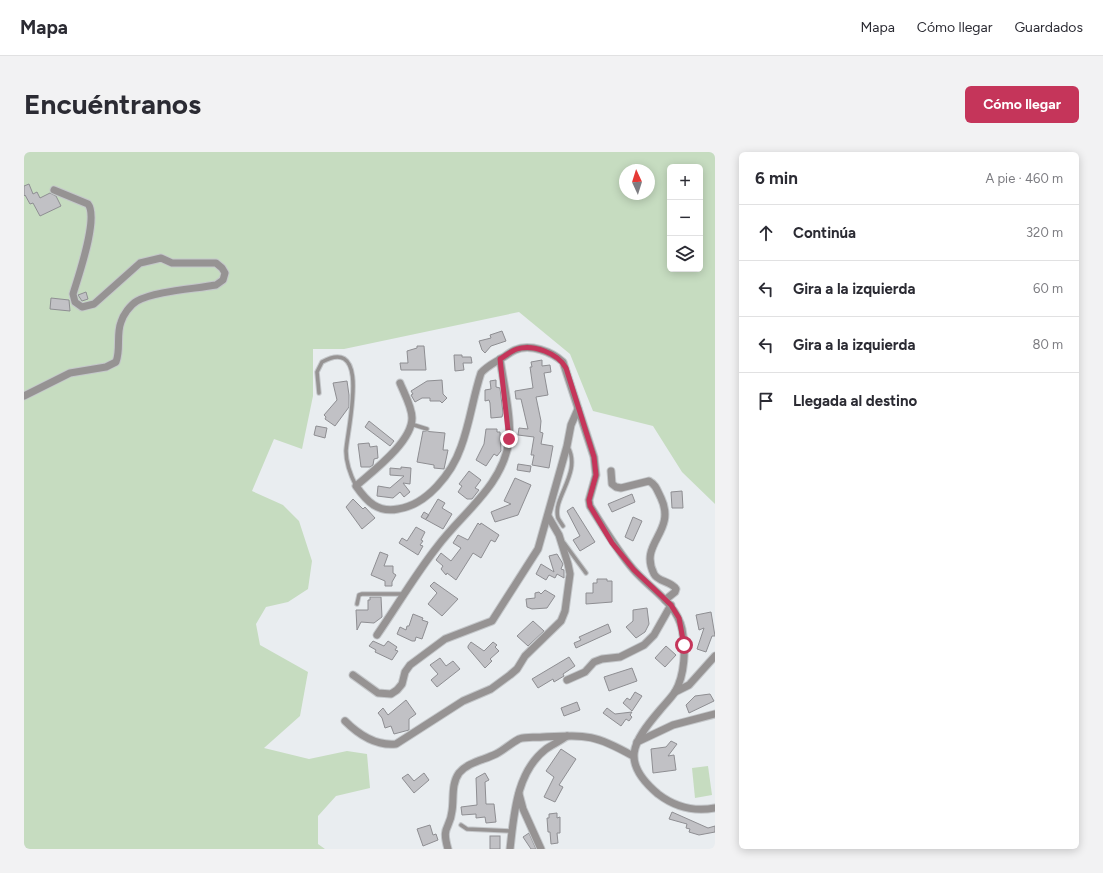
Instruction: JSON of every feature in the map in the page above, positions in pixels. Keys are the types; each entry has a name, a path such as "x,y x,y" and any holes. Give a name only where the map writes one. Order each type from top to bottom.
{"street":[{"path":"24,396 70,373 106,366 116,362 119,355 120,323 126,312 135,302 146,296 216,285 223,280 225,273 216,263 172,263 161,258 140,263 94,304 82,307 75,302 74,294 91,227 91,208 88,204 54,190"},
{"path":"400,383 412,418 411,424 401,444 392,455 356,486 371,505 392,510 404,508 416,503 441,482 461,447 481,373 486,367 516,349 526,348 539,350 556,356 563,362 596,467 589,500 590,506 612,543 634,570 671,605 679,618 684,645 680,681 675,692 642,731 633,756 636,768 645,782 662,797 678,806 692,810 715,808"},
{"path":"377,635 437,546 485,494 499,470 508,446 510,434 500,359"},
{"path":"353,674 378,693 391,694 402,684 405,672 410,665 445,639 492,621 538,549 568,446 571,426 578,409"},
{"path":"612,471 612,484 616,487 649,481 655,484 664,503 666,510 665,522 652,547 650,556 654,574 662,581 674,585 676,588 675,592 665,600"},
{"path":"345,721 356,732 367,739 387,745 396,744 463,701 492,689 517,669 525,656 561,621 565,612 570,574 559,535 548,516"},
{"path":"567,680 585,672 594,662 602,659 620,657 644,645 654,635 671,605"},
{"path":"675,692 689,685 715,656"},
{"path":"638,742 673,725 715,714"},
{"path":"510,849 518,790 534,762 545,750 567,736"},
{"path":"448,849 444,836 445,829 452,814 454,783 466,766 496,754 520,739 528,737 595,737 608,742 633,756"},
{"path":"518,790 523,809 541,849"}],"lane":[{"path":"319,393 317,372 322,362 334,357 342,357 348,360 353,373 353,390 346,452 352,478 356,486"},
{"path":"411,424 427,429"},
{"path":"563,526 558,517 558,508 572,463 572,455 568,446"},
{"path":"559,535 586,573"},
{"path":"357,604 359,595 362,594 405,594"},
{"path":"461,825 467,830 512,831"}],"green space":[{"path":"24,152 715,152 715,504 682,472 653,426 593,411 570,354 519,312 344,349 313,349 313,396 302,449 274,439 252,491 283,505 299,521 312,561 308,589 288,602 266,607 256,624 260,645 308,672 300,716 264,748 309,759 347,751 367,754 370,788 336,796 318,816 318,844 325,849 24,849"},
{"path":"708,766 712,795 695,798 692,768"}],"building":[{"path":"29,184 33,194 37,192 40,198 50,193 56,196 61,206 40,216 33,203 30,204 25,195 24,196 24,186"},
{"path":"86,292 88,299 82,301 78,295"},
{"path":"51,298 69,300 70,311 50,309"},
{"path":"502,331 506,341 491,346 485,353 482,350 479,341 491,338 490,335"},
{"path":"417,346 424,346 426,370 401,370 400,363 408,363 407,351 417,348"},
{"path":"454,355 471,357 472,363 463,363 464,370 455,371"},
{"path":"542,360 542,366 550,365 551,372 544,373 548,395 536,397 541,421 540,432 543,433 541,444 553,446 549,468 532,465 534,455 531,455 534,437 518,435 519,428 528,429 521,399 516,399 515,391 533,388 530,367 532,367 531,362"},
{"path":"442,380 443,394 447,398 442,403 440,401 430,401 430,398 422,398 415,402 411,395 413,394 411,391 427,381"},
{"path":"496,380 496,387 500,388 503,413 502,417 491,418 489,400 485,401 485,390 491,389 490,381"},
{"path":"347,381 349,407 335,426 325,419 326,417 324,415 337,400 333,383"},
{"path":"369,421 394,441 390,446 365,427"},
{"path":"316,426 327,428 325,438 314,435"},
{"path":"486,429 497,429 497,432 500,432 501,451 497,456 494,454 486,466 476,460 484,444"},
{"path":"423,431 445,433 443,450 448,450 444,469 434,468 434,465 417,462"},
{"path":"369,443 370,447 377,446 378,458 374,459 373,465 370,467 361,467 358,444"},
{"path":"518,464 531,466 530,472 517,470"},
{"path":"401,467 411,468 410,484 403,483 410,492 404,497 400,492 393,498 377,496 378,486 390,488 404,476 390,475 390,468 401,469"},
{"path":"469,471 481,480 475,488 479,490 472,499 467,499 458,492 462,486 459,484"},
{"path":"515,478 531,485 518,515 495,522 491,512 511,504 504,501"},
{"path":"682,491 683,508 672,508 671,492"},
{"path":"632,494 635,502 612,512 608,504"},
{"path":"353,499 363,509 365,507 375,518 362,529 346,507"},
{"path":"438,499 445,503 442,508 452,514 443,529 421,517 424,512 429,515"},
{"path":"573,507 595,542 580,551 573,540 580,536 567,511"},
{"path":"633,517 642,521 633,541 625,537"},
{"path":"478,523 480,525 481,523 499,535 495,542 491,540 481,558 473,553 456,580 447,573 446,575 441,569 443,566 436,560 441,553 451,561 461,548 453,543 458,535 468,540"},
{"path":"416,527 425,532 421,540 423,541 420,545 423,546 418,555 399,543 402,538 407,541"},
{"path":"380,552 388,555 384,566 393,566 393,573 396,575 392,582 392,586 385,586 385,581 371,575"},
{"path":"557,554 563,564 561,569 564,570 564,578 557,574 555,578 549,575 546,580 536,574 541,564 554,572 549,556"},
{"path":"597,579 607,579 607,581 612,581 612,602 586,604 586,593 593,593 593,583 597,583"},
{"path":"434,582 458,599 442,616 428,604 437,593 430,586"},
{"path":"545,590 555,596 547,608 532,609 527,607 526,599 535,598 535,593 539,592 541,594"},
{"path":"370,597 381,597 382,617 374,623 361,622 357,630 356,610 368,610 368,600 370,600"},
{"path":"647,608 649,624 645,632 636,638 626,627 633,621 633,610"},
{"path":"711,612 715,636 712,636 706,652 697,649 704,628 699,630 696,615"},
{"path":"413,614 428,622 422,639 416,637 415,641 397,634 400,627 406,630"},
{"path":"533,621 544,631 528,646 517,636"},
{"path":"608,624 611,632 576,648 574,643 581,640 579,637"},
{"path":"373,641 384,646 388,641 397,647 395,650 398,651 392,660 375,652 376,650 369,646"},
{"path":"471,642 484,651 493,642 497,645 495,647 499,651 490,659 492,661 485,668 468,648"},
{"path":"666,646 676,655 665,667 655,658"},
{"path":"569,657 575,666 563,674 564,676 554,682 553,679 538,688 532,679"},
{"path":"440,658 446,666 453,661 460,669 437,687 431,680 438,674 430,665"},
{"path":"632,668 637,681 609,691 604,677"},
{"path":"635,692 642,696 632,711 623,703 627,698 630,700"},
{"path":"710,694 714,701 689,713 686,705 695,696"},
{"path":"406,700 416,714 409,719 409,730 394,734 391,726 385,728 382,718 378,713 383,708 388,715"},
{"path":"577,702 580,710 564,716 561,708"},
{"path":"607,708 615,714 632,712 630,715 632,717 629,721 626,719 621,726 603,713"},
{"path":"671,741 677,744 668,756 674,755 676,770 653,773 651,749 666,747"},
{"path":"561,749 576,759 559,785 563,787 555,802 544,797 554,777 546,771"},
{"path":"424,773 429,780 414,793 402,778 408,774 414,781"},
{"path":"485,773 489,780 485,782 486,804 494,804 496,822 486,823 485,817 476,818 476,814 462,815 461,807 477,805 476,778"},
{"path":"672,812 708,828 715,826 715,832 699,835 689,832 690,829 686,828 687,824 669,819"},
{"path":"557,813 557,818 560,817 560,833 557,833 558,843 551,844 547,818 549,818 549,814"},
{"path":"430,825 433,835 436,834 438,840 423,846 417,829"},
{"path":"529,833 536,849 531,849 523,837"},
{"path":"490,836 500,836 500,849 490,849"}],"route":[{"path":"509,439 510,434 500,359 516,349 526,348 539,350 556,356 563,362 566,368 594,457 596,475 589,500 590,506 612,543 634,570 671,605 679,618 684,645"}]}
